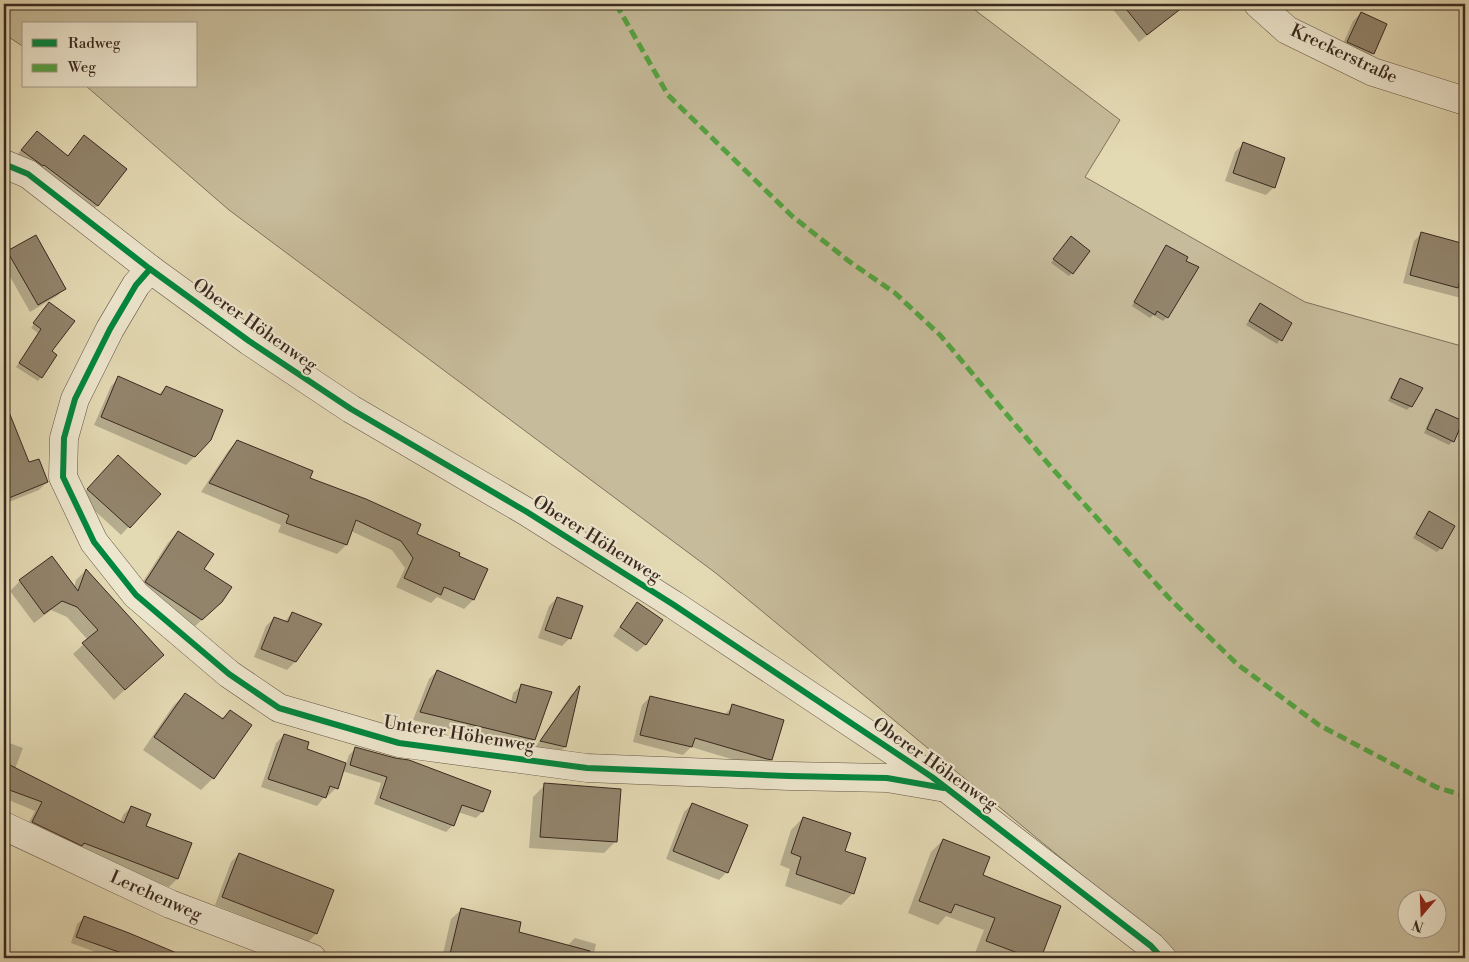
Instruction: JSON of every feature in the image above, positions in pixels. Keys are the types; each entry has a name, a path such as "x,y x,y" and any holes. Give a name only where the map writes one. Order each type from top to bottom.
{"street":[{"name":"Kreckerstraße","path":"1258,4 1287,30 1373,72 1465,101"},
{"name":"Oberer Höhenweg","path":"4,164 28,174 150,269 249,341 351,409 527,512 674,605 949,789 1151,946 1162,958"},
{"name":"Unterer Höhenweg","path":"150,269 136,285 110,329 75,399 64,438 63,477 94,542 136,595 229,674 279,708 399,743 587,768 887,778 949,789"},
{"name":"Lerchenweg","path":"4,826 170,904 312,958"}],"shaded area":[{"path":"4,4 967,4 1120,120 1085,177 1305,302 1465,347 1465,958 1182,958 717,574 229,210 88,88 198,88 198,22 22,22 22,46 4,34"}],"building":[{"path":"1122,4 1187,4 1147,35"},
{"path":"1361,12 1387,24 1374,54 1347,42"},
{"path":"37,131 68,156 84,135 127,169 98,206 21,150"},
{"path":"1243,142 1285,158 1275,188 1233,173"},
{"path":"1421,232 1465,244 1465,260 1458,288 1410,275"},
{"path":"36,235 66,289 38,305 7,251"},
{"path":"1071,236 1090,251 1073,274 1053,259"},
{"path":"1166,245 1188,257 1186,261 1199,267 1168,318 1157,311 1155,315 1134,302"},
{"path":"49,302 75,321 52,351 57,355 42,378 19,363 41,329 33,323"},
{"path":"1260,303 1292,323 1282,341 1249,321"},
{"path":"118,376 161,395 166,386 223,410 211,440 195,457 101,417"},
{"path":"1400,378 1423,388 1412,407 1391,398"},
{"path":"4,402 29,462 39,459 48,482 4,500"},
{"path":"1436,409 1463,421 1454,442 1427,429"},
{"path":"237,440 313,471 310,478 366,499 421,524 417,534 460,553 459,556 488,569 474,600 444,587 441,595 404,578 413,558 401,541 356,520 347,545 286,523 289,515 209,483"},
{"path":"118,455 161,494 130,528 87,489"},
{"path":"1429,511 1455,526 1442,549 1416,534"},
{"path":"178,531 214,554 204,569 232,587 222,602 202,620 145,582"},
{"path":"52,556 78,591 86,569 164,655 125,690 82,643 98,630 77,607 62,601 44,614 19,580"},
{"path":"557,597 583,606 571,639 545,630"},
{"path":"637,602 663,620 646,645 620,627"},
{"path":"292,612 322,624 296,662 261,649 274,617 288,622"},
{"path":"437,670 516,703 521,684 552,692 535,740 420,712"},
{"path":"579,686 566,747 540,741"},
{"path":"185,693 223,719 230,710 252,725 214,779 154,737"},
{"path":"650,696 729,715 732,704 784,720 772,760 695,738 692,747 640,735"},
{"path":"284,734 309,742 307,749 346,763 338,789 330,786 326,798 268,779"},
{"path":"355,747 409,760 491,791 483,812 462,805 454,826 380,798 387,777 350,765"},
{"path":"4,762 124,823 131,806 151,814 146,826 192,843 178,879 84,843 82,846 32,822 42,802 4,788"},
{"path":"544,783 621,789 617,842 540,837"},
{"path":"692,803 748,825 728,873 673,851"},
{"path":"803,817 851,833 845,851 866,858 854,894 796,874 801,857 791,853"},
{"path":"943,839 990,857 983,875 1061,906 1041,958 1031,958 986,941 995,918 955,904 951,913 919,901"},
{"path":"239,853 334,890 317,934 222,897"},
{"path":"461,908 521,922 519,932 590,951 589,958 449,958"},
{"path":"84,916 179,954 177,958 136,958 76,937"}],"marked path":[{"path":"616,4 668,95 792,216 850,262 895,293 940,335 1051,467 1169,598 1237,664 1319,725 1436,787 1465,796"}],"cycle path":[{"path":"4,164 28,174 150,269 249,341 351,409 527,512 674,605 932,777 1151,946 1162,958"},
{"path":"150,269 136,285 110,329 75,399 64,438 63,477 94,542 136,595 229,674 279,708 399,743 587,768 887,778 944,788"}]}
